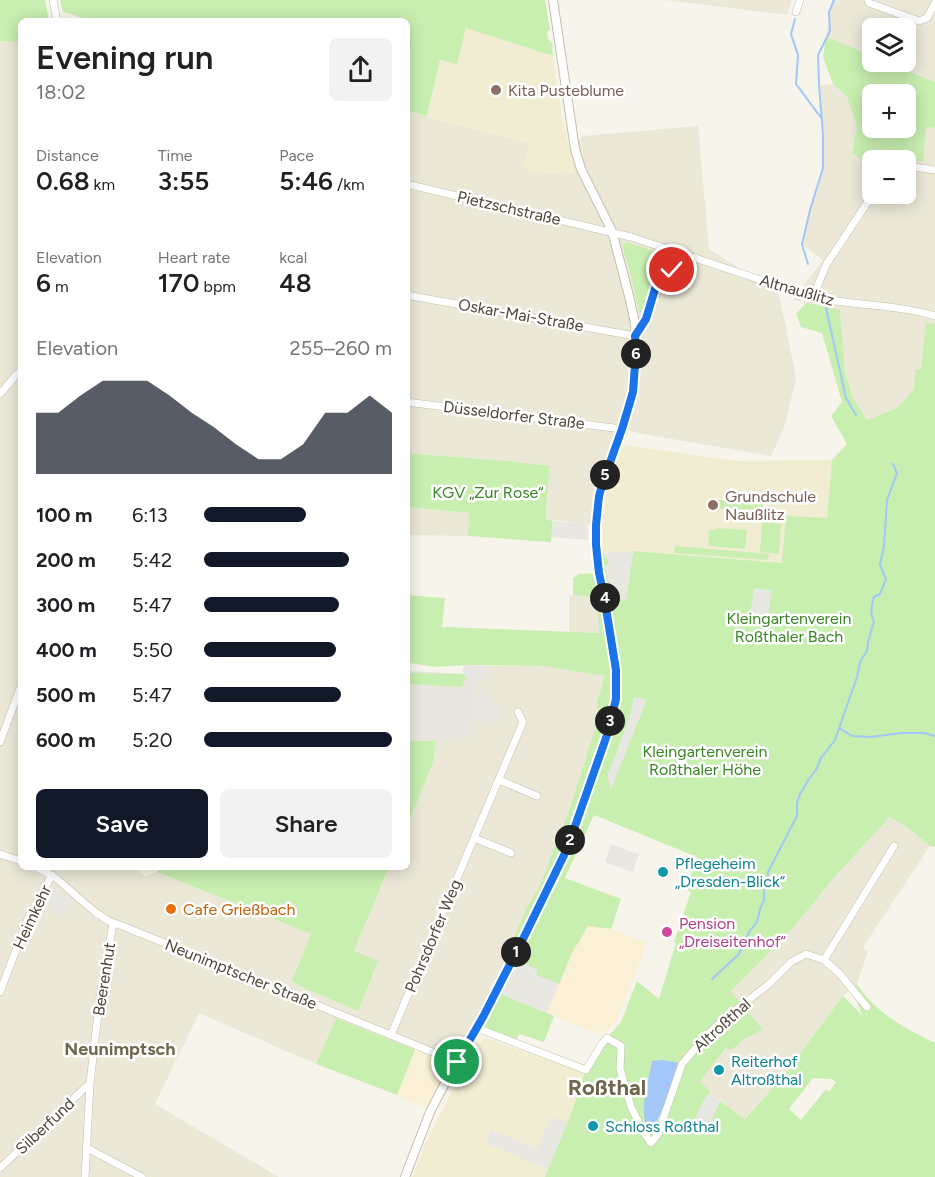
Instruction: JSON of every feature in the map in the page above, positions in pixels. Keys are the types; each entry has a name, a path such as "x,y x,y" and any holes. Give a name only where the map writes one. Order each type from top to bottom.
{"street":[{"path":"53,0 56,18"},
{"path":"405,1177 430,1112 477,1028 567,849 607,735 616,699 616,670 599,573 596,525 599,496 633,392 636,351 635,323 612,231 581,169 575,149 554,0"},
{"path":"796,12 800,0"},
{"path":"868,0 869,3 919,21 927,18 935,3"},
{"path":"916,167 935,170"},
{"name":"Pietzschstraße","path":"410,185 612,231"},
{"path":"813,297 826,265 866,204"},
{"name":"Altnaußlitz","path":"612,231 813,297 837,303 862,303 935,316"},
{"path":"635,336 646,319 659,281 672,270 696,258"},
{"name":"Oskar-Mai-Straße","path":"410,296 635,336"},
{"path":"0,394 18,373"},
{"name":"Düsseldorfer Straße","path":"410,402 622,429"},
{"path":"0,742 18,694"},
{"name":"Pohrsdorfer Weg","path":"392,1035 523,722 518,712"},
{"path":"499,780 537,796"},
{"path":"474,838 512,853"},
{"path":"867,1007 839,973 824,960 894,846"},
{"path":"0,854 18,860"},
{"name":"Neunimptscher Straße","path":"42,870 52,875 113,924 457,1062"},
{"name":"Heimkehr","path":"0,992 29,916 52,875"},
{"name":"Beerenhut","path":"85,1177 90,1083 100,996 113,924"},
{"name":"Altroßthal","path":"477,1028 586,1070 607,1038 621,1046 620,1069 632,1107 651,1143 658,1134 682,1064 706,1036 769,984 791,962 806,954 824,960"},
{"name":"Silberfund","path":"0,1168 90,1083"},
{"path":"87,1148 142,1177"}],"shaded area":[{"path":"665,0 792,0 787,15"},
{"path":"832,0 935,0 935,82 910,72 916,72 916,18 862,18 862,52 826,37"},
{"name":"Kita Pusteblume","path":"466,28 553,56 562,116 575,173 550,174 523,169 529,143 427,116 440,60 457,63"},
{"path":"0,41 18,42 18,870 137,870 145,876 157,872 312,934 292,981 358,1011 354,952 388,870 410,870 410,819 433,763 436,741 470,738 477,686 495,666 543,666 606,676 597,702 598,719 570,808 540,885 527,907 503,961 514,957 457,1062 417,1046 415,1050 337,1018 316,1064 199,1013 155,1104 279,1177 0,1177"},
{"path":"833,84 847,97 857,127 852,153 862,160 862,204 916,204 916,150 897,150 912,138 916,138 916,135 926,127 935,128 935,324 926,322 921,369 915,371 914,389 897,408 867,420 852,396 845,372 840,311 793,300 823,260 802,244 823,168 819,85"},
{"path":"410,112 529,143 574,173 569,152 583,136 698,126 709,249 779,294 796,378 785,425 771,456 623,429 595,525 545,519 550,466 410,453","holes":["622,247 671,267 663,271 651,287 643,313 639,312"]},
{"name":"Grundschule Naußlitz","path":"617,444 737,461 832,460 827,518 782,563 633,551 604,553 596,545 599,496"},
{"path":"410,507 469,513 468,536 410,535"},
{"path":"553,521 588,524 588,540 551,537"},
{"path":"633,551 626,601 612,596 605,565 610,563 604,553"},
{"path":"754,588 772,591 767,621 749,620"},
{"path":"569,595 596,596 601,633 569,632"},
{"path":"464,665 495,666 477,686 462,671"},
{"path":"410,667 411,671 464,674 477,686 470,738 410,741"},
{"path":"481,688 501,710 493,728 474,720"},
{"path":"634,697 646,699 646,701 611,789 607,777 631,713"},
{"path":"890,817 930,846 863,947 868,952 857,984 843,996 784,1075 744,1119 699,1080 727,1048 731,1050 745,1039 763,1030 731,991 786,936 838,873"},
{"name":"Pflegeheim „Dresden-Blick“","path":"611,844 639,854 633,872 605,862"},
{"path":"54,886 73,899 62,917 55,913 48,901 47,896"},
{"path":"588,926 611,929 647,943 617,1020 601,1035 503,995 538,971 572,953"},
{"path":"514,957 538,971 536,975 559,984 546,1013 496,992"},
{"path":"486,1038 594,1076 632,1177 412,1177 426,1142 475,1046"},
{"path":"415,1050 445,1061 448,1065 426,1108 397,1095"},
{"path":"711,1092 720,1101 707,1131 694,1126 705,1098"},
{"path":"551,1116 567,1123 548,1169 486,1143 491,1129 537,1149"}],"green space":[{"path":"0,0 45,0 48,18 18,18 18,42 0,41"},
{"path":"60,0 545,0 550,30 547,32 548,39 552,43 553,56 466,28 457,64 440,60 427,116 410,112 410,18 83,18 63,12"},
{"path":"826,37 862,52 862,72 910,72 935,82 935,128 926,127 923,162 916,160 916,150 862,150 862,160 852,153 857,127 847,97 833,84 823,57"},
{"path":"626,242 681,260 681,263 658,276 648,295 643,313 639,312 622,246"},
{"path":"806,303 840,310 845,372 852,396 867,420 897,408 914,389 915,370 921,369 926,322 935,324 935,847 930,846 890,817 838,873 786,936 731,991 763,1030 745,1039 731,1050 726,1048 700,1081 711,1092 705,1098 707,1130 720,1101 745,1119 784,1075 843,996 862,1015 852,988 857,984 882,1012 935,1043 935,1177 545,1177 586,1070 601,1045 621,1022 637,981 659,999 676,943 674,942 691,892 686,889 697,857 594,815 565,878 621,899 611,929 588,926 572,953 559,984 536,975 537,971 514,957 503,962 527,907 540,885 570,808 598,719 597,702 605,676 543,666 436,667 410,663 410,595 445,598 442,627 600,633 596,597 573,595 573,578 579,574 599,573 596,545 610,563 605,565 626,600 633,551 782,563 786,516 827,518 832,460 847,444 831,416 842,402 822,333 801,327 796,314","holes":["634,698 646,701 611,788","813,1078 831,1079 836,1082 829,1092 826,1089 801,1120 789,1109"]},
{"name":"KGV „Zur Rose“","path":"410,453 550,466 545,519 553,521 551,542 468,536 469,513 410,507"},
{"path":"713,500 763,501 762,514 741,517 723,509 713,508 711,504"},
{"path":"762,522 781,524 779,554 760,552"},
{"path":"717,528 747,530 745,549 708,546 709,530 717,530"},
{"path":"675,546 769,554 768,560 674,553"},
{"path":"410,673 464,674 466,677 462,687 410,684"},
{"path":"410,741 436,741 433,763 410,819"},
{"path":"158,870 388,870 354,951 378,961 358,1011 292,981 311,934 157,872"},
{"path":"496,992 554,1016 544,1042 519,1034 515,1043 477,1028"},
{"path":"336,1018 415,1050 397,1095 316,1064"}],"water":[{"path":"664,1060 678,1063 666,1102 651,1132 644,1117 646,1088 652,1061"}],"waterway":[{"path":"808,264 802,244 823,168 818,55 830,31 829,12 834,0"},
{"path":"795,19 791,34 798,55 796,84 822,119"},
{"path":"826,308 846,398 856,415"},
{"path":"712,979 739,954 749,932 757,922 764,900 768,872 797,816 800,794 821,758 835,740 860,662 867,651 874,621 871,612 874,597 880,594 886,579 880,565 884,546 887,500 897,473 893,464"},
{"path":"839,728 852,736 870,737 901,733 925,733 935,736"}],"place":[{"name":"Kita Pusteblume","path":"496,90"},
{"name":"Grundschule Naußlitz","path":"713,505"},
{"name":"Pflegeheim „Dresden-Blick“","path":"663,872"},
{"name":"Cafe Grießbach","path":"171,909"},
{"name":"Pension „Dreiseitenhof“","path":"667,932"},
{"name":"Reiterhof Altroßthal","path":"719,1070"},
{"name":"Schloss Roßthal","path":"593,1126"}],"district":[{"name":"Neunimptsch","path":"120,1049"},
{"name":"Roßthal","path":"607,1087"}],"route":[{"path":"457,1062 483,1017 567,849 607,735 616,699 616,670 596,545 599,496 633,392 635,336 646,319 659,281 672,270"}],"park label":[{"name":"Kleingartenverein Roßthaler Bach","path":"789,627"},
{"name":"Kleingartenverein Roßthaler Höhe","path":"705,760"}]}
